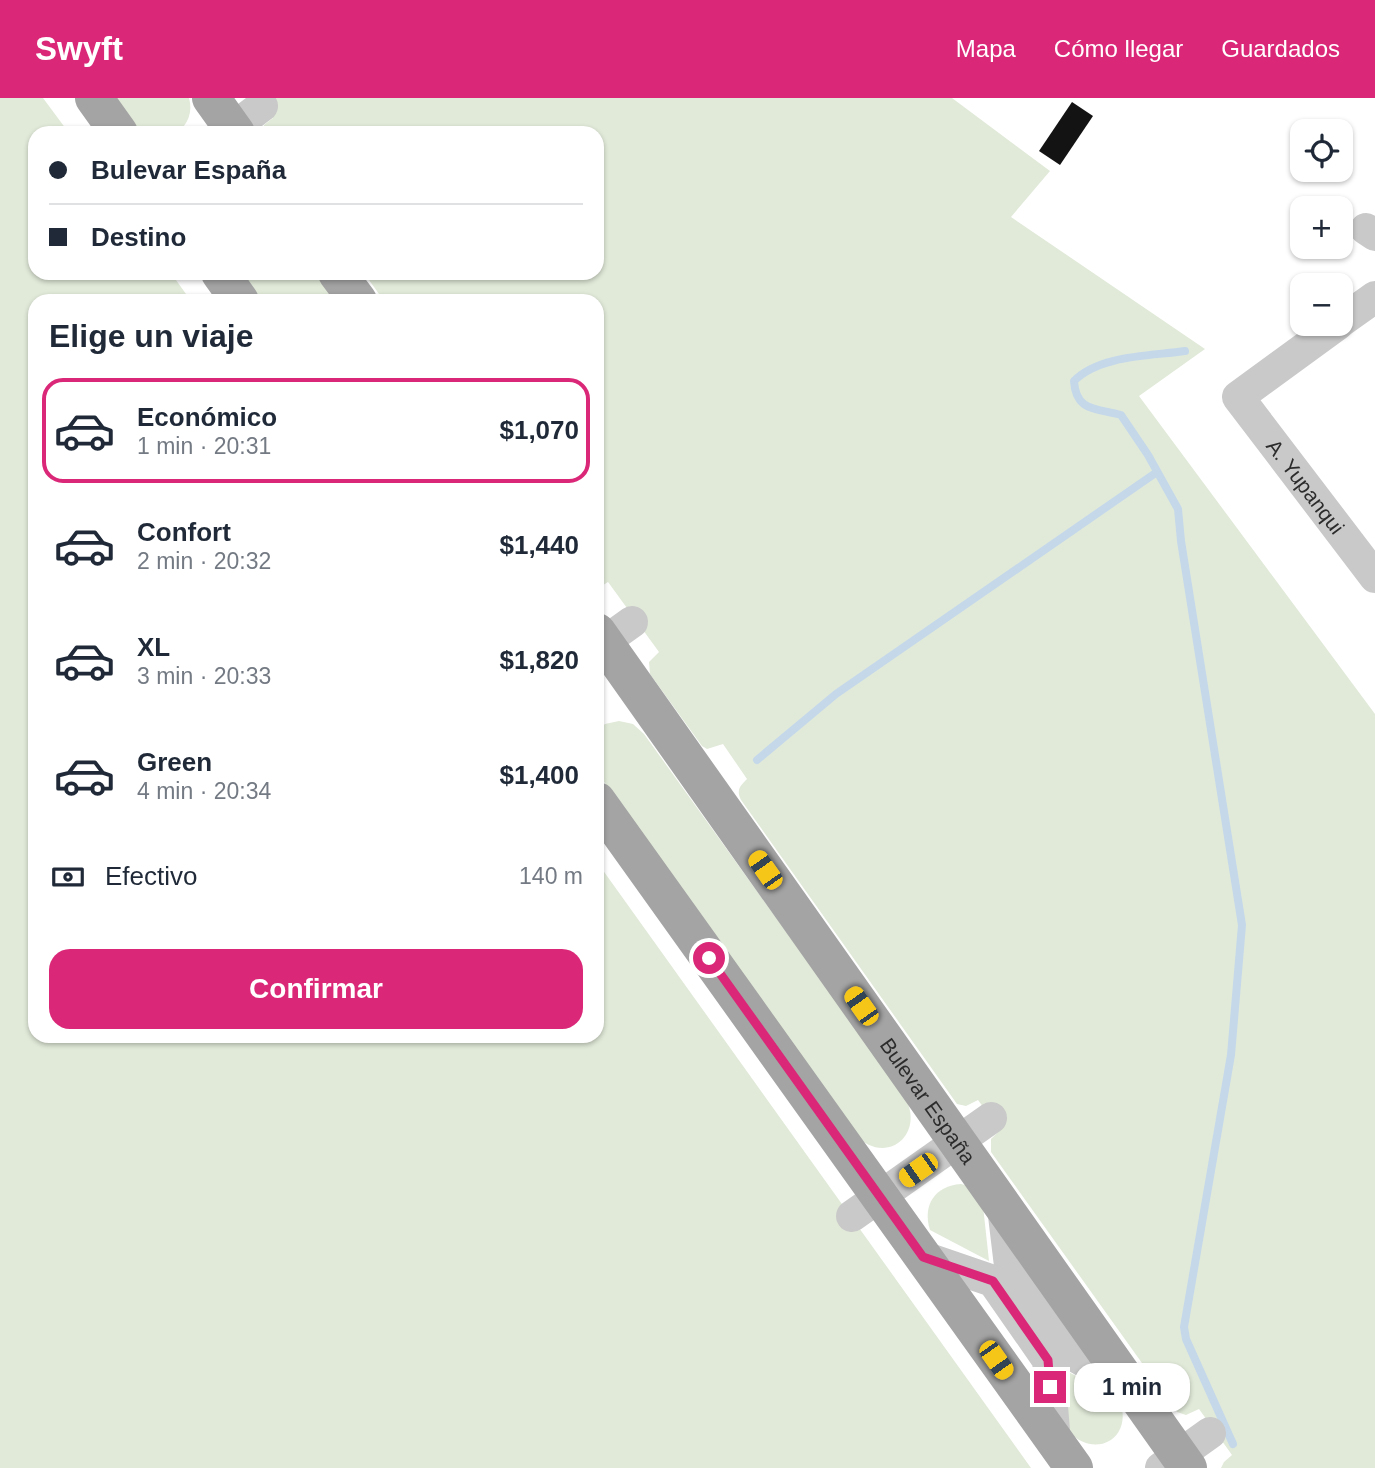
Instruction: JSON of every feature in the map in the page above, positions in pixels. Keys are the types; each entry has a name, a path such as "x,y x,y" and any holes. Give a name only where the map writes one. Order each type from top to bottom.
{"main road":[{"path":"94,98 114,126"},
{"name":"Bulevar España","path":"607,637 957,1143 1131,1387 1176,1464"},
{"path":"604,812 866,1206 923,1257 1064,1455"}],"street":[{"path":"1353,313 1375,297"},
{"name":"A. Yupanqui","path":"1321,336 1238,397 1375,577"},
{"path":"866,1206 991,1118"},
{"path":"1176,1464 1210,1433"}],"green space":[{"path":"0,98 43,98 64,126 28,126 28,280 176,280 186,294 28,294 28,1043 604,1043 604,872 1031,1468 0,1468"},
{"path":"115,98 189,98 190,113 184,126 134,125"},
{"path":"260,98 952,98 1050,171 1011,217 1205,349 1139,396 1375,714 1375,1468 1221,1468 1232,1455 1199,1409 1186,1415 1177,1412 991,1152 991,1139 1000,1130 978,1100 966,1106 957,1104 741,800 740,788 747,779 723,744 707,749 702,746 650,674 649,662 659,652 608,582 604,585 604,294 379,294 369,280 604,280 604,126 264,126 273,118"},
{"path":"246,280 323,280 333,294 256,294"},
{"path":"619,721 633,724 644,734 905,1097 910,1111 910,1124 906,1135 899,1142 878,1148 855,1134 604,782 605,724"},
{"path":"961,1184 969,1186 982,1197 989,1261 930,1230 928,1213 933,1198 944,1189"},
{"path":"1063,1369 1119,1399 1123,1413 1122,1424 1110,1440 1101,1444 1090,1444 1079,1440 1068,1431"}],"building":[{"path":"1072,102 1093,116 1060,165 1039,151"}],"waterway":[{"path":"1185,351 1111,361 1085,372 1074,381 1083,404 1121,415 1148,455 1178,509 1242,925 1231,1055 1184,1327 1186,1339 1233,1444"},
{"path":"757,760 836,694 1157,472"}],"route":[{"path":"709,958 923,1257 993,1281 1048,1360 1050,1387"}]}
